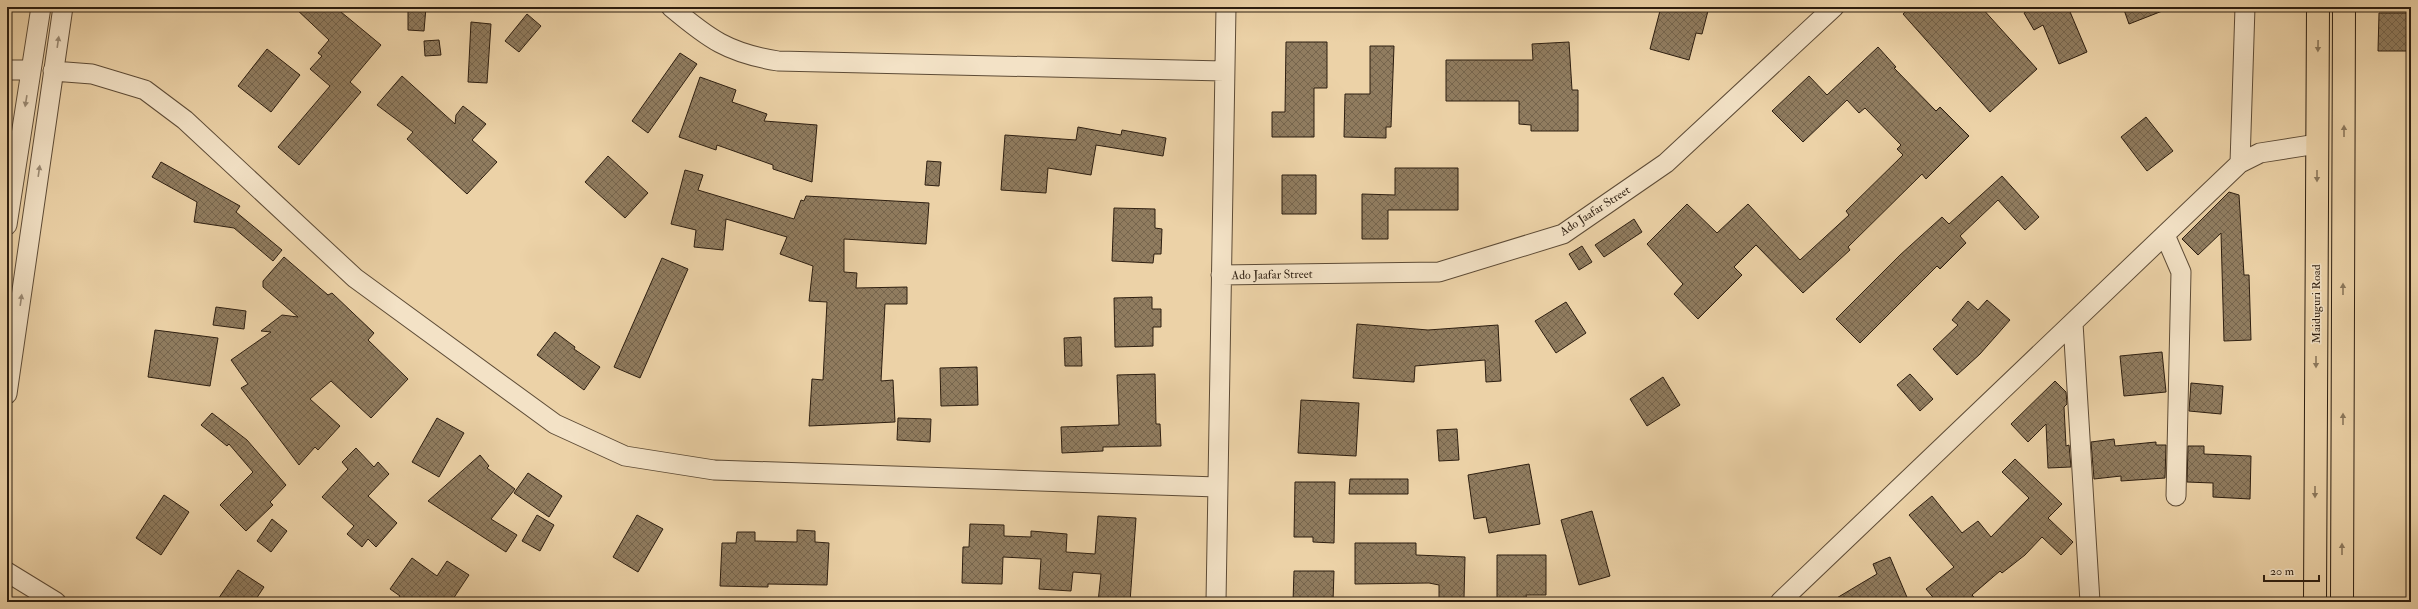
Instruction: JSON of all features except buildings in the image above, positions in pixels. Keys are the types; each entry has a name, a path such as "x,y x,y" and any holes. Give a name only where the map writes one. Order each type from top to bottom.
{"highway":[{"name":"Maiduguri Road","path":"2314,602 2318,7"},
{"path":"2342,602 2344,7"}],"street":[{"path":"7,225 41,7"},
{"path":"7,394 63,7"},
{"path":"671,7 706,36 726,47 749,57 778,61 1224,71"},
{"path":"1216,602 1226,7"},
{"name":"Ado Jaafar Street","path":"1221,275 1439,272 1563,234 1666,163 1834,7"},
{"path":"2240,163 2245,7"},
{"path":"7,70 31,70"},
{"path":"54,71 92,74 145,90 185,120 355,278 555,424 625,456 714,470 1217,487"},
{"path":"1780,602 2240,163 2260,153 2317,144"},
{"path":"2165,235 2182,272 2176,496"},
{"path":"2073,323 2090,602"},
{"path":"7,572 56,602"}]}
